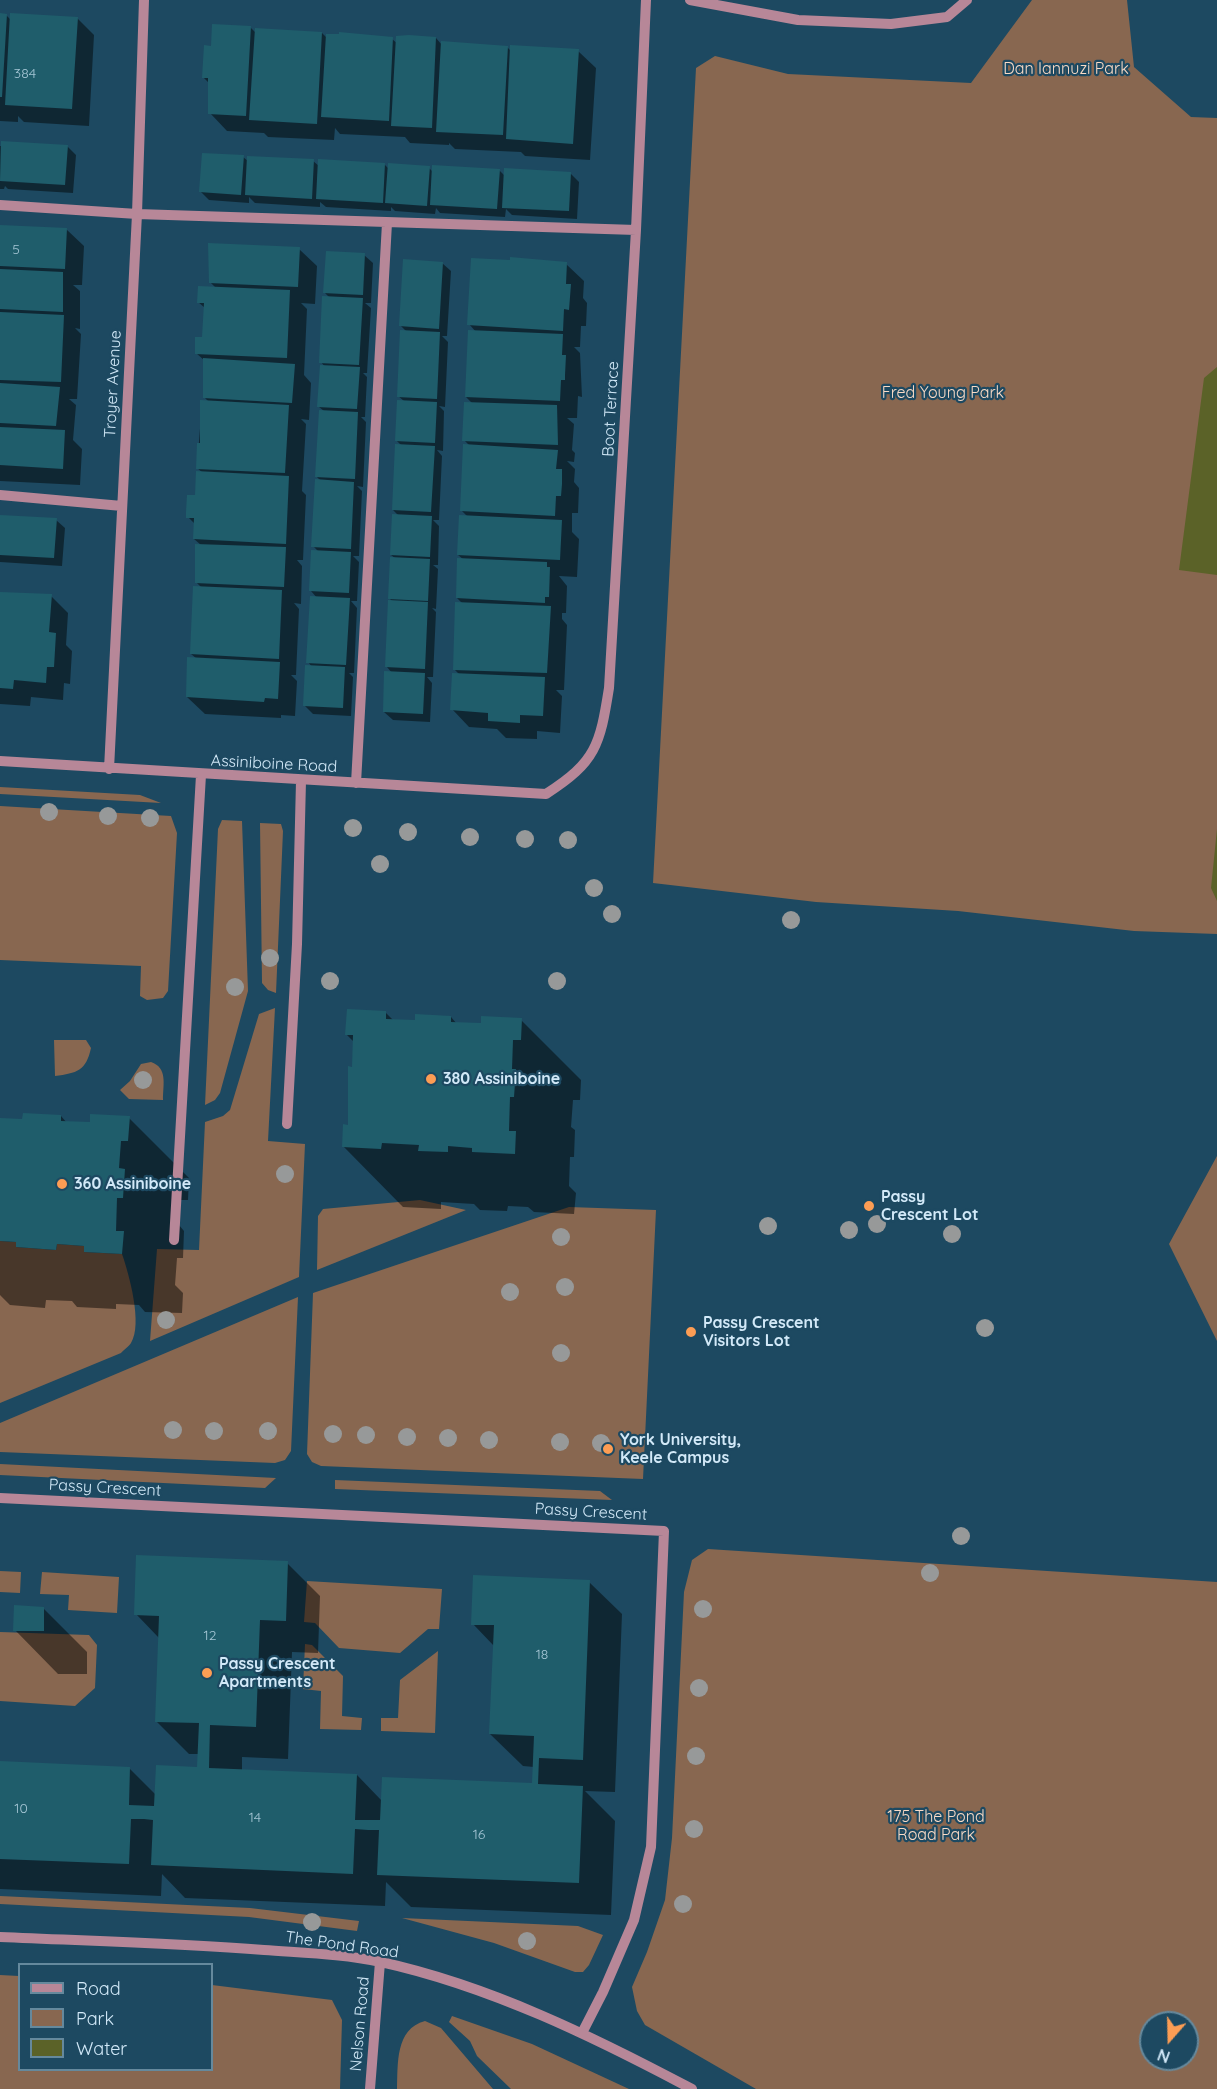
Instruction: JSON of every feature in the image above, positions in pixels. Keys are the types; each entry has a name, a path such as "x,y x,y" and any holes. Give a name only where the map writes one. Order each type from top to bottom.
{"street":[{"name":"Troyer Avenue","path":"109,769 137,214 144,0"},
{"name":"Boot Terrace","path":"546,794 570,778 592,756 603,728 609,688 636,230 646,0"},
{"path":"690,0 798,20 891,24 947,17 967,0"},
{"path":"0,205 137,214 636,230"},
{"path":"356,783 387,223"},
{"path":"0,495 122,506"},
{"name":"Assiniboine Road","path":"0,762 546,794"},
{"path":"174,1240 201,775"},
{"path":"287,1124 297,944 301,781"},
{"name":"Passy Crescent","path":"0,1498 664,1530 651,1847 634,1920 603,1992 582,2033"},
{"name":"The Pond Road","path":"0,1937 224,1947 327,1954 380,1962 466,1985 582,2033 692,2089"},
{"name":"Nelson Road","path":"370,2089 380,1962"}],"green space":[{"name":"Fred Young Park","path":"1032,0 1127,0 1134,67 1191,117 1217,118 1217,934 1134,931 958,911 816,902 653,883 696,68 715,56 788,74 971,83"},
{"path":"0,787 140,795 161,803 0,794"},
{"path":"0,806 171,816 177,833 168,991 163,998 147,1000 140,996 141,966 0,960"},
{"path":"222,820 242,821 248,991 220,1093 215,1100 205,1105 218,829"},
{"path":"260,823 281,824 283,831 276,993 268,990 262,983"},
{"path":"275,1008 268,1141 305,1144 299,1277 150,1341 157,1249 199,1250 205,1122 223,1116 230,1110 259,1014"},
{"path":"54,1040 86,1040 91,1048 83,1066 75,1072 55,1076"},
{"path":"151,1062 162,1072 163,1100 129,1099 120,1090 130,1081 141,1064"},
{"path":"1217,1156 1217,1341 1169,1244"},
{"path":"420,1200 466,1210 317,1270 318,1216 323,1209"},
{"path":"569,1207 656,1210 643,1479 321,1466 312,1462 307,1454 313,1293"},
{"path":"0,1241 16,1242 16,1247 56,1250 57,1244 84,1246 84,1252 122,1254 135,1312 136,1324 130,1344 121,1353 0,1403"},
{"path":"298,1297 291,1451 285,1460 275,1463 0,1452 0,1423"},
{"path":"0,1464 276,1478 265,1488 0,1475"},
{"path":"335,1480 600,1491 612,1500 335,1489"},
{"name":"175 The Pond Road Park","path":"708,1549 1217,1582 1217,2089 756,2089 645,2025 637,2011 632,1987 665,1900 672,1838 684,1592 692,1560"},
{"path":"0,1571 21,1572 20,1593 0,1592"},
{"path":"42,1572 119,1577 117,1613 68,1610 69,1595 40,1594"},
{"path":"307,1581 442,1589 439,1629 428,1629 400,1653 339,1648 315,1623 304,1622"},
{"path":"0,1632 89,1635 97,1645 95,1688 75,1706 0,1701"},
{"path":"305,1644 312,1645 343,1676 342,1716 362,1718 361,1730 320,1729 321,1691 303,1689"},
{"path":"438,1651 435,1733 381,1731 381,1718 398,1718 400,1680"},
{"path":"0,1896 250,1908 359,1921 357,1931 249,1917 0,1904"},
{"path":"402,1918 578,1926 603,1935 589,1965 583,1972 575,1972 494,1943"},
{"path":"0,1975 18,1976 18,2071 213,2071 213,1985 332,2000 342,2020 340,2089 0,2089"},
{"path":"452,2016 532,2044 629,2089 511,2089 477,2056 470,2041 449,2022"},
{"path":"425,2021 441,2028 493,2089 397,2089 398,2059 403,2039 415,2025"}],"water":[{"path":"1217,367 1217,575 1179,570 1204,378"},
{"path":"1217,829 1217,901 1211,888"}],"building":[{"path":"0,13 7,14 2,97 0,97"},
{"path":"10,13 78,17 72,109 5,105"},
{"path":"212,24 251,26 246,116 208,114 208,78 202,78 204,45 211,46"},
{"path":"255,28 322,32 317,124 249,120"},
{"path":"339,32 393,37 389,121 321,117 326,34 339,34"},
{"path":"396,36 436,37 432,128 391,126"},
{"path":"441,41 508,46 503,135 436,132"},
{"path":"510,45 579,49 573,144 506,139"},
{"path":"1,141 68,145 65,185 0,181"},
{"path":"202,153 244,155 241,195 199,192"},
{"path":"247,156 314,159 312,199 245,195"},
{"path":"318,159 385,163 383,203 316,199"},
{"path":"388,163 430,166 427,206 385,203"},
{"path":"432,165 500,169 497,209 430,205"},
{"path":"504,168 571,172 569,211 502,208"},
{"path":"0,225 67,228 65,269 0,266"},
{"path":"208,243 300,247 298,287 209,283"},
{"path":"326,251 365,253 363,295 323,293"},
{"path":"510,257 567,262 566,284 571,284 569,310 564,309 563,331 467,325 471,258 510,260"},
{"path":"403,259 443,262 439,329 399,326"},
{"path":"0,269 63,272 63,312 0,309"},
{"path":"198,286 290,290 287,358 195,354 195,337 202,337 204,303 197,303"},
{"path":"322,296 363,298 359,365 319,363"},
{"path":"0,312 64,315 61,382 0,380"},
{"path":"400,330 440,332 437,399 397,397"},
{"path":"468,330 563,334 562,355 566,355 565,380 561,380 560,401 465,397"},
{"path":"203,358 295,364 292,403 203,398"},
{"path":"320,365 360,367 357,409 317,407"},
{"path":"0,383 60,387 56,426 0,423"},
{"path":"200,400 289,405 285,473 196,469 197,443 200,443"},
{"path":"397,400 437,402 435,443 395,441"},
{"path":"464,402 557,405 558,445 462,441"},
{"path":"319,410 358,412 355,479 315,477"},
{"path":"0,427 65,430 63,469 0,465"},
{"path":"395,444 435,446 431,512 392,510"},
{"path":"463,444 558,450 556,469 562,469 562,484 561,496 556,496 555,516 460,511"},
{"path":"196,471 289,476 286,544 193,539 194,518 186,518 186,512 187,495 195,495"},
{"path":"315,479 354,482 351,549 311,547"},
{"path":"392,514 432,516 430,557 390,555"},
{"path":"0,515 57,518 54,558 0,555"},
{"path":"459,515 562,520 560,560 457,555"},
{"path":"195,544 286,547 284,587 195,583"},
{"path":"311,550 351,552 349,593 309,591"},
{"path":"390,557 430,559 428,601 388,599"},
{"path":"457,558 547,562 547,567 550,567 549,597 545,597 545,603 456,598"},
{"path":"193,586 282,590 279,659 190,654"},
{"path":"0,592 52,594 49,632 56,633 54,667 47,667 46,683 14,680 13,689 0,688"},
{"path":"310,596 350,598 346,665 306,663"},
{"path":"388,600 428,602 425,669 385,667"},
{"path":"455,602 551,606 547,673 453,670"},
{"path":"187,657 280,662 278,699 265,698 264,702 186,697"},
{"path":"305,665 345,667 343,708 303,706"},
{"path":"384,671 425,673 423,714 383,712"},
{"path":"452,673 545,677 543,716 520,715 520,723 488,721 488,713 450,710"},
{"name":"380 Assiniboine","path":"347,1009 386,1011 386,1019 415,1020 415,1014 451,1016 451,1022 481,1023 481,1016 522,1018 521,1040 513,1040 512,1069 516,1069 514,1097 510,1097 509,1131 516,1131 515,1154 472,1152 472,1148 448,1146 448,1152 418,1151 419,1145 382,1143 381,1149 342,1147 343,1124 348,1125 348,1066 352,1067 353,1035 345,1035"},
{"name":"360 Assiniboine","path":"23,1113 61,1115 61,1121 90,1122 90,1114 130,1116 128,1141 121,1141 119,1168 125,1169 123,1198 117,1198 116,1231 124,1231 122,1254 84,1252 84,1246 57,1244 56,1250 16,1247 16,1242 0,1241 0,1118 22,1119"},
{"name":"Passy Crescent Apartments","path":"136,1555 288,1561 286,1621 260,1620 256,1727 210,1725 209,1768 357,1774 355,1820 380,1820 382,1777 532,1783 534,1736 489,1734 494,1625 471,1625 473,1575 590,1580 583,1760 539,1758 538,1784 583,1786 579,1883 377,1875 379,1830 355,1829 353,1874 151,1865 153,1820 144,1819 131,1819 129,1864 0,1859 0,1761 130,1767 129,1805 154,1806 156,1765 197,1767 199,1723 155,1722 159,1616 134,1615"},
{"path":"14,1605 44,1607 44,1631 13,1631"}],"place":[{"name":"380 Assiniboine","path":"431,1079"},
{"name":"360 Assiniboine","path":"62,1184"},
{"name":"Passy Crescent Lot","path":"869,1206"},
{"name":"Passy Crescent Visitors Lot","path":"691,1332"},
{"name":"York University, Keele Campus","path":"608,1449"},
{"name":"Passy Crescent Apartments","path":"207,1673"}],"park label":[{"name":"Dan Iannuzi Park","path":"1066,69"}]}
